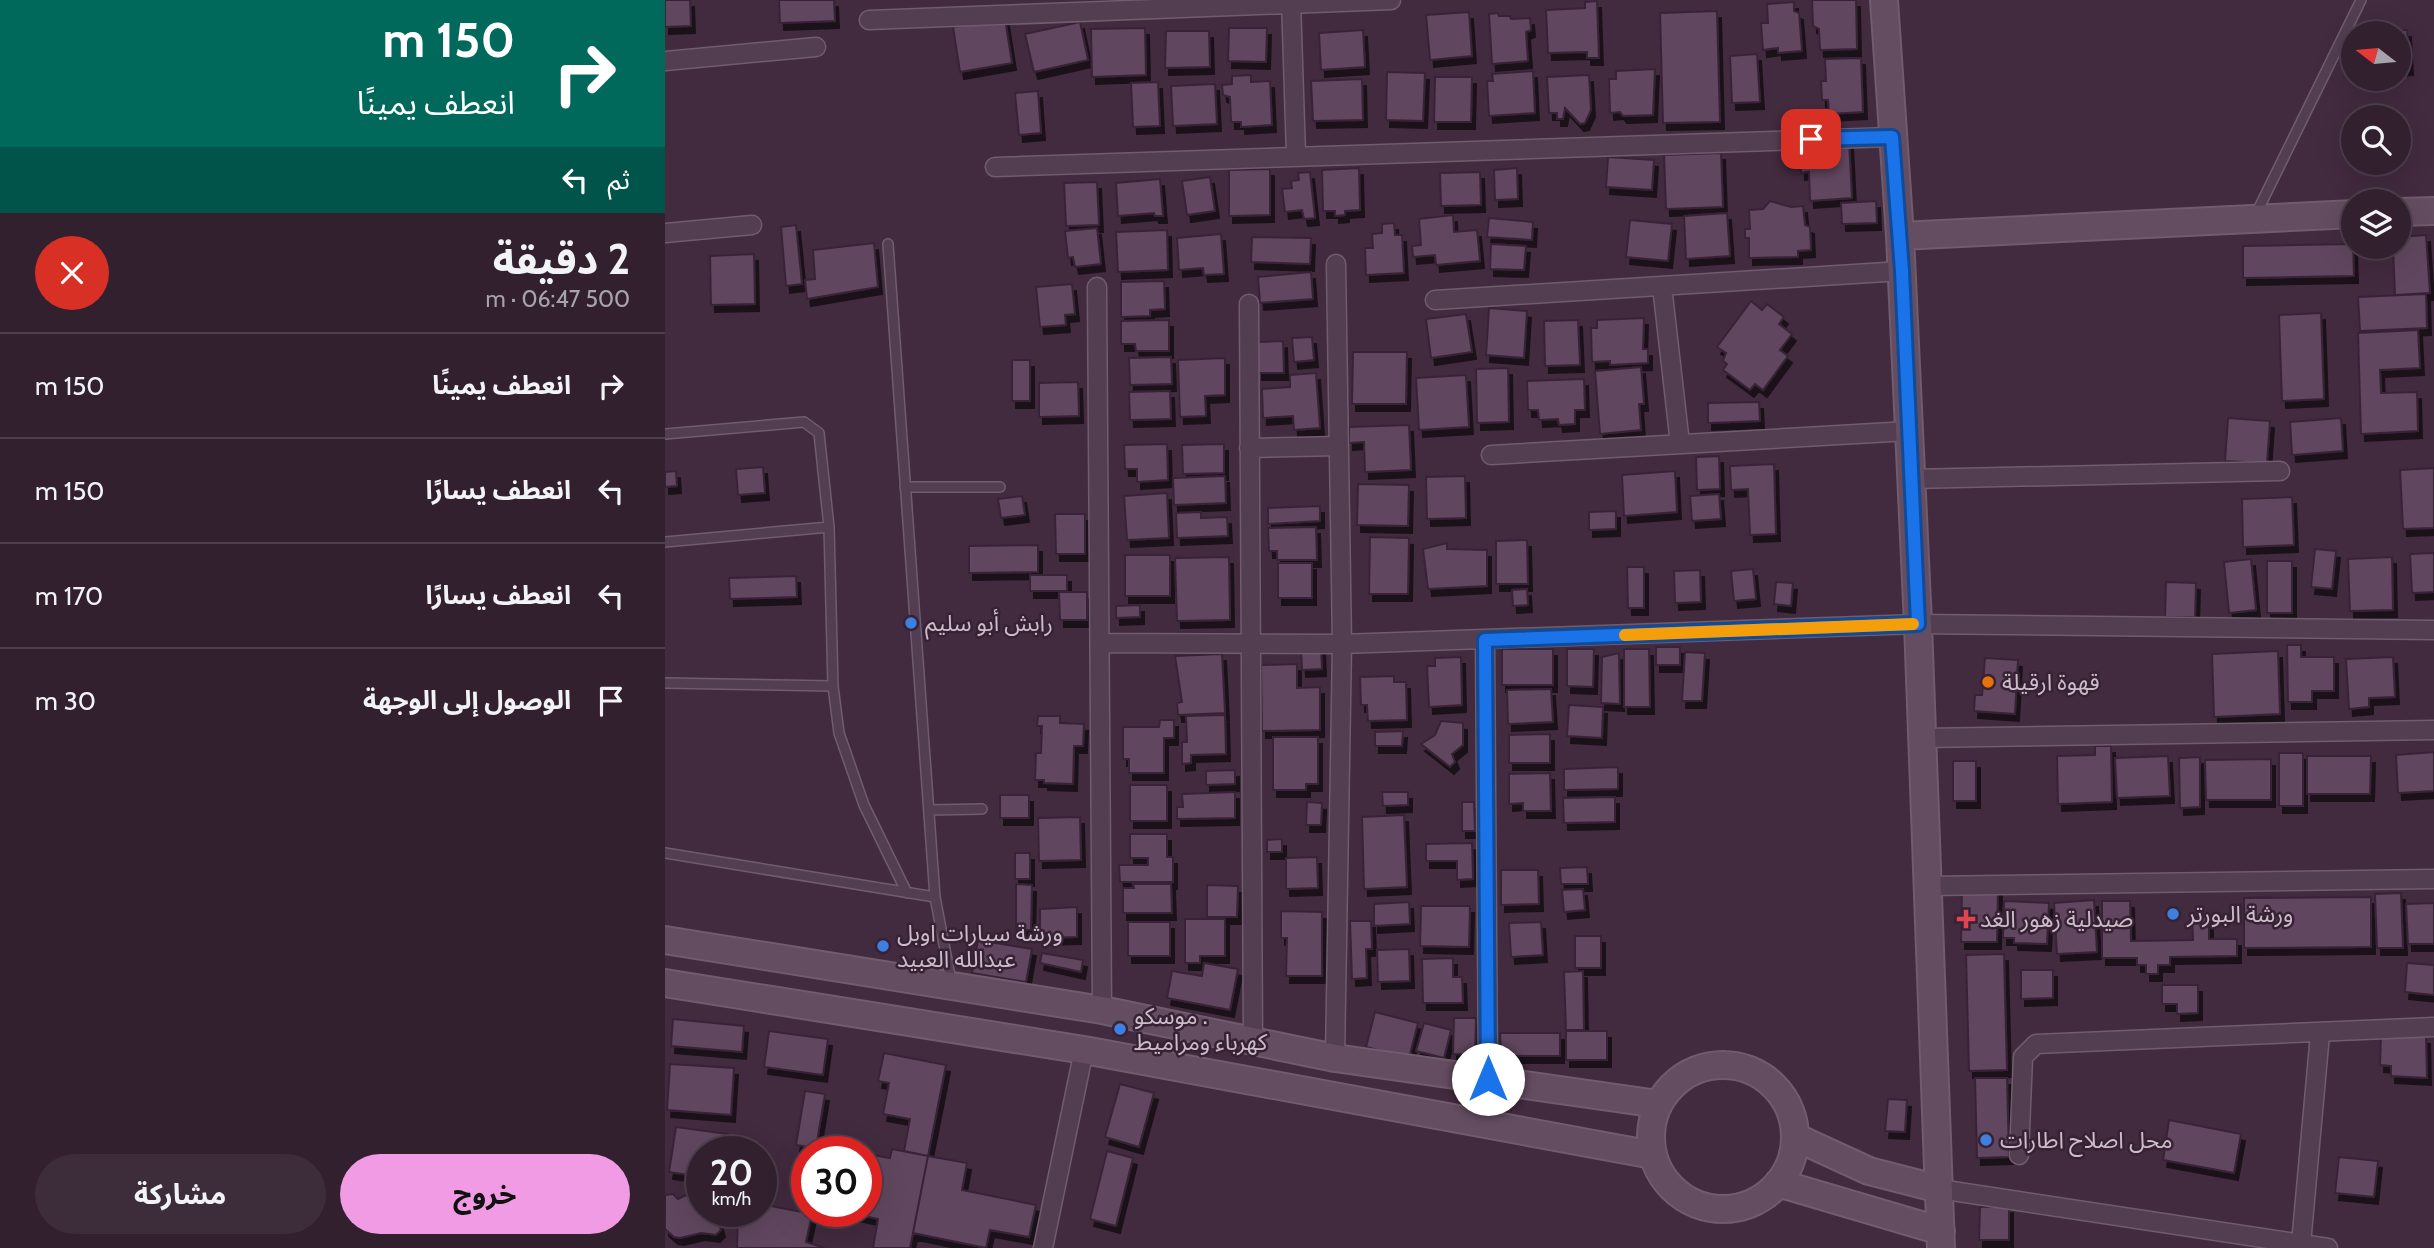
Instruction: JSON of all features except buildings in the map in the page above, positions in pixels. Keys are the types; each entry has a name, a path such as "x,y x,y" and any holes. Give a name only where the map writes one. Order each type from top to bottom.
{"street":[{"path":"869,20 1391,0"},
{"path":"1778,1183 1941,1239 1912,478 1900,236 1884,0"},
{"path":"1291,2 1296,155"},
{"path":"665,61 816,47"},
{"path":"995,167 1892,137"},
{"path":"2411,212 2434,211"},
{"path":"1900,236 2341,215"},
{"path":"665,233 752,225"},
{"path":"1335,1058 1342,644 1336,264"},
{"path":"1435,300 1902,271"},
{"path":"1662,286 1680,444"},
{"path":"1097,287 1102,643 1102,1010"},
{"path":"1249,304 1253,1043"},
{"path":"1491,455 1909,431"},
{"path":"1249,448 1339,446"},
{"path":"1912,478 2280,471"},
{"path":"1102,643 1342,644 1918,624 2434,630"},
{"path":"1485,640 1488,1079"},
{"path":"1923,738 2434,730"},
{"path":"1929,886 2434,879"},
{"path":"665,940 1102,1010 1335,1058 1658,1104"},
{"path":"665,984 1084,1051 1653,1156"},
{"path":"2018,1155 2022,1057 2036,1044 2320,1034 2434,1027"},
{"path":"2301,1244 2320,1034"},
{"path":"1044,1248 1084,1051"},
{"path":"1719,1065 1750,1069 1769,1081 1783,1097 1792,1116 1795,1137 1791,1161 1778,1183 1761,1198 1741,1207 1707,1207 1677,1193 1662,1176 1653,1156 1650,1138 1658,1104 1671,1086 1688,1073 1719,1065"},
{"path":"1795,1137 1869,1171 1939,1189 2239,1241 2328,1248"}],"lane":[{"path":"2253,219 2361,0"},
{"path":"888,244 935,897 952,988"},
{"path":"665,433 804,422 813,426 822,442 829,527 833,686 844,755 907,893"},
{"path":"905,486 1000,486"},
{"path":"665,542 829,527"},
{"path":"665,683 833,686"},
{"path":"929,810 982,809"},
{"path":"665,853 935,897"}],"slow traffic":[{"path":"1625,635 1913,624"}],"place":[{"name":"رابش أبو سليم","path":"911,623"},
{"name":"قهوة ارقيلة","path":"1988,682"},
{"name":"ورشة البورتر","path":"2173,914"},
{"name":"صيدلية زهور الغد","path":"1966,919"},
{"name":"ورشة سيارات اوبل عبدالله العبيد","path":"883,946"},
{"name":"موسكو . كهرباء ومراميط","path":"1120,1029"},
{"name":"محل اصلاح اطارات","path":"1986,1140"}],"route":[{"path":"1488,1079 1485,640 1918,624 1902,271 1892,137 1811,139"}]}
